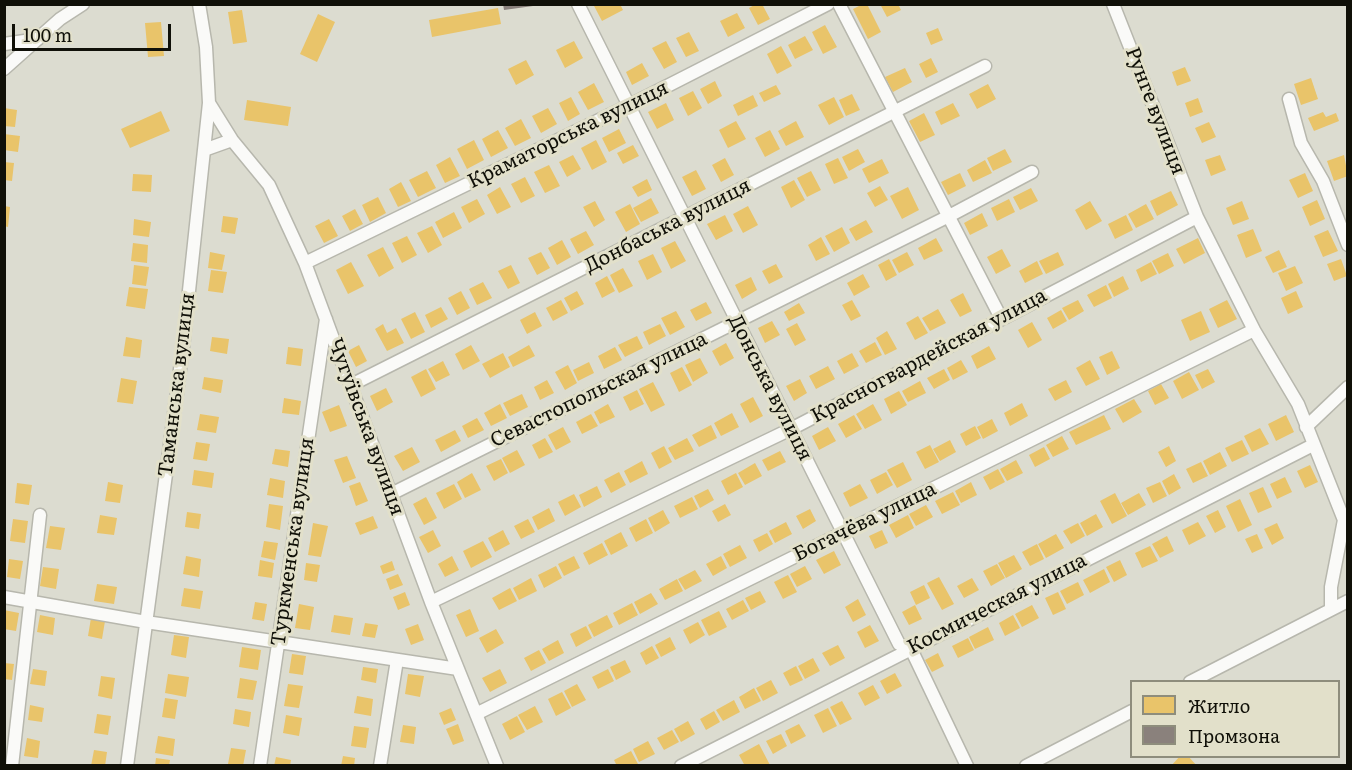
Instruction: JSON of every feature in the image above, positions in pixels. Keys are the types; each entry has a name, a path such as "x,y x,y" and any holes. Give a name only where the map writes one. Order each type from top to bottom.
{"street":[{"path":"4,69 60,19 83,4"},
{"name":"Таманська вулиця","path":"127,765 183,347 209,103 206,47 198,4"},
{"name":"Краматорська вулиця","path":"305,263 628,106 828,4"},
{"path":"839,4 1001,318"},
{"name":"Рунге вулиця","path":"1113,4 1197,217 1254,330 1298,404 1344,520 1330,587 1331,609"},
{"name":"Донська вулиця","path":"578,5 899,644 911,649 967,765"},
{"path":"4,44 38,39"},
{"name":"Донбаська вулиця","path":"351,385 985,66"},
{"path":"1289,99 1301,143 1323,181 1347,245"},
{"name":"Чугуївська вулиця","path":"209,103 232,140 269,185 305,263 431,602 497,765"},
{"path":"204,150 232,140"},
{"name":"Севастопольская улица","path":"391,494 1032,172"},
{"name":"Красногвардейская улица","path":"431,602 791,429 1197,217"},
{"name":"Туркменська вулиця","path":"260,765 326,318"},
{"name":"Богачёва улица","path":"476,714 1254,330"},
{"path":"1306,427 1347,387"},
{"name":"Космическая улица","path":"681,765 1313,445"},
{"path":"12,765 40,515"},
{"path":"4,597 146,622 458,669"},
{"path":"1192,680 1347,601"},
{"path":"380,765 397,660"},
{"path":"1026,765 1130,712"}],"building: Житло":[{"path":"593,4 620,4 623,10 602,21"},
{"path":"762,4 770,19 758,25 749,8"},
{"path":"867,4 881,32 868,39 853,9"},
{"path":"880,4 898,4 901,10 887,17"},
{"path":"498,8 501,24 432,37 429,20"},
{"path":"242,10 247,42 233,44 228,12"},
{"path":"737,13 745,28 728,37 720,21"},
{"path":"318,14 335,22 317,62 300,54"},
{"path":"161,22 164,56 148,57 145,23"},
{"path":"825,25 837,47 823,54 812,32"},
{"path":"938,28 943,40 931,45 926,33"},
{"path":"689,32 699,51 686,57 676,38"},
{"path":"805,36 813,50 795,59 788,45"},
{"path":"574,41 583,58 565,68 556,50"},
{"path":"666,41 677,62 664,69 652,48"},
{"path":"781,46 792,66 777,74 767,54"},
{"path":"931,58 938,72 926,78 919,64"},
{"path":"526,60 534,75 516,85 508,69"},
{"path":"642,63 649,76 632,85 626,72"},
{"path":"1185,67 1191,81 1177,86 1172,72"},
{"path":"905,68 912,82 893,92 885,77"},
{"path":"1311,78 1318,99 1301,105 1294,84"},
{"path":"715,81 722,96 708,104 700,89"},
{"path":"594,83 604,102 588,110 578,92"},
{"path":"988,84 996,99 977,109 969,94"},
{"path":"776,85 781,94 764,102 759,93"},
{"path":"693,91 702,108 688,116 679,98"},
{"path":"852,94 860,110 846,116 839,100"},
{"path":"753,95 758,106 738,116 733,105"},
{"path":"571,97 580,114 568,121 559,103"},
{"path":"834,97 844,117 829,125 818,105"},
{"path":"1198,98 1203,112 1190,117 1185,103"},
{"path":"247,100 291,107 288,126 244,120"},
{"path":"666,103 674,120 657,129 648,112"},
{"path":"953,103 960,116 941,125 935,112"},
{"path":"4,108 17,110 15,127 4,126"},
{"path":"548,108 557,124 541,133 532,116"},
{"path":"161,111 170,131 130,148 121,129"},
{"path":"1323,112 1326,117 1336,113 1339,121 1314,131 1308,118"},
{"path":"924,113 935,135 920,142 909,121"},
{"path":"521,119 531,138 515,146 505,128"},
{"path":"736,121 746,139 728,148 719,130"},
{"path":"796,121 804,137 786,146 778,131"},
{"path":"1209,122 1216,137 1202,143 1195,128"},
{"path":"619,129 626,143 609,152 602,138"},
{"path":"498,130 508,148 491,157 482,139"},
{"path":"770,130 780,149 765,157 755,138"},
{"path":"4,134 20,136 18,152 4,150"},
{"path":"474,140 484,160 467,169 457,149"},
{"path":"596,140 607,162 592,170 581,148"},
{"path":"633,145 639,156 623,164 617,153"},
{"path":"858,149 865,162 849,171 842,157"},
{"path":"1005,149 1012,162 993,171 987,158"},
{"path":"573,155 581,169 567,177 559,162"},
{"path":"1220,155 1226,170 1211,176 1205,160"},
{"path":"1344,155 1348,176 1334,181 1327,161"},
{"path":"450,157 460,176 445,183 436,165"},
{"path":"725,158 734,175 721,182 712,165"},
{"path":"838,158 848,178 834,184 825,164"},
{"path":"882,159 889,173 869,183 862,169"},
{"path":"985,160 992,173 973,182 967,170"},
{"path":"4,162 14,163 12,181 4,180"},
{"path":"549,165 560,186 545,193 534,172"},
{"path":"696,170 706,189 692,196 682,177"},
{"path":"427,171 436,188 418,197 409,180"},
{"path":"811,171 821,190 807,197 797,178"},
{"path":"960,173 966,186 948,195 941,182"},
{"path":"1305,173 1313,191 1298,198 1289,180"},
{"path":"133,174 152,175 151,192 132,191"},
{"path":"525,177 535,196 521,203 511,184"},
{"path":"647,179 652,190 638,197 632,187"},
{"path":"794,180 805,200 791,208 781,187"},
{"path":"401,182 411,201 398,207 389,189"},
{"path":"880,186 888,200 875,207 867,193"},
{"path":"500,187 511,207 497,214 487,195"},
{"path":"908,187 919,210 902,219 890,196"},
{"path":"1031,188 1038,201 1020,210 1013,197"},
{"path":"1171,191 1178,205 1157,216 1150,201"},
{"path":"378,197 386,213 370,222 362,205"},
{"path":"651,198 659,213 641,222 633,208"},
{"path":"477,199 485,214 469,223 461,207"},
{"path":"1009,199 1015,212 997,221 991,208"},
{"path":"1317,200 1325,219 1310,226 1302,207"},
{"path":"595,201 605,220 594,227 583,207"},
{"path":"1090,201 1102,221 1086,230 1075,210"},
{"path":"1242,201 1249,219 1233,225 1226,208"},
{"path":"630,204 640,224 626,232 615,212"},
{"path":"1146,204 1154,219 1136,228 1128,214"},
{"path":"4,206 10,207 8,227 4,226"},
{"path":"748,206 758,225 743,233 733,214"},
{"path":"355,209 363,224 350,231 342,216"},
{"path":"454,212 462,228 443,238 435,222"},
{"path":"982,213 988,226 970,235 964,223"},
{"path":"725,215 733,231 716,240 707,224"},
{"path":"1126,215 1133,230 1115,239 1108,224"},
{"path":"223,216 238,218 235,234 221,232"},
{"path":"134,219 151,222 149,237 133,235"},
{"path":"329,219 338,236 324,243 315,226"},
{"path":"866,220 873,232 856,241 849,229"},
{"path":"432,226 442,245 428,253 417,233"},
{"path":"842,227 850,243 834,252 825,236"},
{"path":"1253,229 1262,251 1246,258 1237,235"},
{"path":"1328,230 1338,251 1323,257 1314,236"},
{"path":"586,231 594,245 578,254 570,239"},
{"path":"407,236 417,255 402,263 392,243"},
{"path":"821,237 830,254 816,261 808,245"},
{"path":"936,238 943,251 924,260 918,248"},
{"path":"1198,238 1205,253 1184,264 1176,249"},
{"path":"562,240 571,257 557,265 548,248"},
{"path":"675,241 686,261 671,269 661,248"},
{"path":"133,243 148,245 147,263 131,261"},
{"path":"383,247 394,268 379,277 367,255"},
{"path":"1002,249 1011,266 996,274 987,257"},
{"path":"1279,250 1287,267 1273,273 1265,257"},
{"path":"210,252 225,255 222,270 208,268"},
{"path":"541,252 550,268 537,275 528,258"},
{"path":"907,252 914,265 899,273 892,260"},
{"path":"1058,252 1064,265 1046,274 1039,261"},
{"path":"1168,253 1174,266 1159,274 1152,261"},
{"path":"653,254 662,272 647,280 638,261"},
{"path":"889,259 897,275 886,281 878,265"},
{"path":"1341,259 1347,276 1334,281 1327,264"},
{"path":"1037,261 1043,274 1025,283 1019,271"},
{"path":"351,262 364,286 348,294 336,270"},
{"path":"1151,262 1157,274 1141,282 1136,270"},
{"path":"776,264 783,277 769,284 762,271"},
{"path":"134,265 149,267 146,286 132,284"},
{"path":"511,265 520,283 508,289 498,271"},
{"path":"1295,266 1303,283 1286,291 1278,273"},
{"path":"623,268 633,286 619,293 610,275"},
{"path":"211,270 227,272 223,293 208,291"},
{"path":"863,274 870,287 854,296 847,283"},
{"path":"607,276 615,291 602,298 595,283"},
{"path":"1123,276 1129,289 1114,297 1108,284"},
{"path":"751,277 757,290 742,299 735,285"},
{"path":"483,282 492,298 477,305 469,289"},
{"path":"1106,285 1112,298 1094,307 1087,295"},
{"path":"129,287 148,289 145,309 126,306"},
{"path":"461,291 470,308 457,315 448,298"},
{"path":"577,291 584,304 571,311 564,298"},
{"path":"1296,291 1303,307 1288,314 1281,298"},
{"path":"963,293 972,311 960,317 950,300"},
{"path":"561,300 568,313 553,321 546,308"},
{"path":"852,300 861,316 851,321 842,305"},
{"path":"1078,300 1084,311 1069,320 1062,308"},
{"path":"1227,300 1237,319 1218,328 1209,309"},
{"path":"706,302 712,313 696,321 690,310"},
{"path":"799,303 805,313 789,321 784,312"},
{"path":"441,307 448,319 431,328 425,315"},
{"path":"938,309 946,323 930,331 922,318"},
{"path":"1061,310 1067,321 1053,329 1047,318"},
{"path":"676,311 685,327 670,335 661,318"},
{"path":"1201,311 1210,332 1190,341 1181,320"},
{"path":"415,312 425,332 411,339 401,319"},
{"path":"535,312 542,326 527,334 520,320"},
{"path":"918,316 928,333 915,340 906,323"},
{"path":"772,321 780,335 765,343 758,328"},
{"path":"1032,322 1042,340 1028,348 1018,330"},
{"path":"797,323 806,340 795,346 786,329"},
{"path":"383,324 387,333 396,328 404,343 387,351 375,329"},
{"path":"660,324 666,336 649,345 643,332"},
{"path":"887,331 897,349 885,355 876,338"},
{"path":"637,336 643,348 625,357 618,345"},
{"path":"126,337 142,340 140,358 123,356"},
{"path":"212,337 229,339 227,354 210,351"},
{"path":"875,342 882,355 866,363 859,351"},
{"path":"726,343 734,358 720,366 712,351"},
{"path":"359,345 367,361 356,367 348,351"},
{"path":"471,345 480,361 463,370 455,354"},
{"path":"529,345 535,356 513,367 508,357"},
{"path":"989,346 996,359 977,369 971,356"},
{"path":"288,347 303,349 301,366 286,364"},
{"path":"615,347 622,360 604,369 598,356"},
{"path":"1112,351 1120,368 1107,375 1099,357"},
{"path":"503,353 510,367 490,378 482,364"},
{"path":"852,353 859,366 844,374 837,361"},
{"path":"700,358 708,373 693,382 685,365"},
{"path":"961,360 968,372 953,380 947,368"},
{"path":"1090,360 1100,379 1086,386 1076,368"},
{"path":"443,361 450,375 436,382 428,369"},
{"path":"589,362 594,373 578,381 573,370"},
{"path":"568,365 577,383 565,390 555,372"},
{"path":"828,366 835,379 816,389 809,376"},
{"path":"682,367 692,385 679,392 670,373"},
{"path":"426,369 436,389 421,397 411,377"},
{"path":"944,369 950,380 934,389 927,378"},
{"path":"1208,369 1215,382 1202,389 1195,375"},
{"path":"1189,372 1199,390 1182,399 1173,381"},
{"path":"204,377 223,380 221,393 202,389"},
{"path":"121,378 137,381 133,404 117,402"},
{"path":"800,379 807,393 794,401 786,386"},
{"path":"547,380 554,393 540,400 534,387"},
{"path":"1066,380 1072,392 1055,401 1048,389"},
{"path":"920,381 926,393 908,402 902,391"},
{"path":"653,382 665,405 651,412 639,389"},
{"path":"1161,384 1169,398 1155,405 1148,391"},
{"path":"386,388 393,402 377,411 370,396"},
{"path":"637,390 644,404 630,411 623,397"},
{"path":"899,391 907,405 891,414 884,399"},
{"path":"522,394 528,407 510,416 503,403"},
{"path":"753,397 763,416 750,423 740,404"},
{"path":"284,398 301,401 299,415 282,413"},
{"path":"1134,399 1142,412 1123,423 1115,409"},
{"path":"1022,403 1028,416 1010,426 1004,413"},
{"path":"500,404 507,418 491,426 484,413"},
{"path":"608,404 615,417 600,424 594,412"},
{"path":"873,404 882,420 865,429 856,414"},
{"path":"339,405 347,426 330,432 322,412"},
{"path":"732,413 739,427 721,436 714,423"},
{"path":"200,414 219,417 216,433 197,430"},
{"path":"591,414 598,426 582,434 576,422"},
{"path":"854,415 862,429 846,438 838,424"},
{"path":"1104,415 1111,429 1076,445 1069,432"},
{"path":"1286,415 1294,432 1276,441 1268,424"},
{"path":"477,418 484,430 468,438 462,426"},
{"path":"992,419 998,431 983,439 977,427"},
{"path":"711,425 717,438 699,447 692,435"},
{"path":"975,426 981,438 966,446 960,434"},
{"path":"563,427 571,442 556,450 548,435"},
{"path":"828,427 836,441 819,450 812,436"},
{"path":"1260,428 1269,444 1252,452 1244,436"},
{"path":"455,430 461,441 441,452 435,440"},
{"path":"1062,436 1069,449 1053,457 1046,445"},
{"path":"545,438 553,452 539,459 532,445"},
{"path":"687,438 694,451 675,460 668,448"},
{"path":"950,440 956,452 940,461 933,449"},
{"path":"1242,440 1249,454 1232,462 1225,448"},
{"path":"196,442 210,444 207,461 193,459"},
{"path":"930,445 939,462 925,469 916,452"},
{"path":"664,446 672,462 659,469 651,453"},
{"path":"1169,446 1176,461 1166,467 1158,452"},
{"path":"412,447 420,462 403,471 394,456"},
{"path":"1044,447 1050,459 1035,467 1029,455"},
{"path":"275,449 290,451 288,467 272,464"},
{"path":"517,450 525,465 510,473 502,458"},
{"path":"780,451 786,462 768,471 762,460"},
{"path":"1220,452 1227,466 1210,475 1203,461"},
{"path":"347,456 356,478 343,483 334,460"},
{"path":"501,459 508,473 494,481 486,466"},
{"path":"1016,460 1023,473 1007,481 1000,469"},
{"path":"642,461 648,474 630,483 624,471"},
{"path":"903,462 912,480 897,488 887,470"},
{"path":"1201,462 1208,476 1193,483 1186,469"},
{"path":"755,463 762,476 745,485 738,473"},
{"path":"1310,465 1318,482 1305,488 1297,471"},
{"path":"998,469 1005,482 990,490 983,477"},
{"path":"194,470 214,473 212,488 192,485"},
{"path":"619,472 626,485 611,493 604,480"},
{"path":"886,472 893,485 877,494 870,480"},
{"path":"472,473 481,490 465,498 457,482"},
{"path":"736,473 743,487 728,495 721,481"},
{"path":"1174,474 1181,488 1169,495 1162,481"},
{"path":"1285,477 1292,492 1277,499 1270,484"},
{"path":"270,478 285,481 283,498 267,495"},
{"path":"108,482 123,485 120,503 105,501"},
{"path":"360,482 368,501 356,506 349,486"},
{"path":"971,482 977,495 961,503 955,491"},
{"path":"1160,482 1167,496 1153,503 1146,488"},
{"path":"17,483 32,485 29,505 15,503"},
{"path":"454,484 462,499 444,509 436,493"},
{"path":"860,484 868,498 850,507 843,493"},
{"path":"597,486 602,497 584,507 579,495"},
{"path":"1263,487 1272,507 1258,513 1249,493"},
{"path":"708,489 714,500 700,508 694,496"},
{"path":"953,492 960,505 942,514 935,501"},
{"path":"1115,493 1127,516 1112,524 1100,501"},
{"path":"1139,493 1146,505 1128,515 1121,503"},
{"path":"574,494 581,507 565,516 558,502"},
{"path":"426,497 437,518 424,525 413,504"},
{"path":"692,497 698,509 680,518 674,506"},
{"path":"1240,499 1252,525 1238,532 1226,506"},
{"path":"269,504 283,506 280,530 266,527"},
{"path":"725,504 731,515 718,522 712,511"},
{"path":"926,505 933,517 916,526 909,514"},
{"path":"549,508 555,521 538,530 532,517"},
{"path":"810,509 816,521 803,529 796,516"},
{"path":"663,510 670,523 655,532 648,518"},
{"path":"1218,510 1226,527 1215,533 1206,516"},
{"path":"187,512 201,514 199,529 185,527"},
{"path":"1096,514 1103,527 1087,536 1080,523"},
{"path":"100,515 117,518 114,535 97,533"},
{"path":"908,515 914,528 896,538 889,525"},
{"path":"373,516 378,528 360,535 355,523"},
{"path":"13,519 28,521 25,543 10,541"},
{"path":"528,519 535,532 521,539 514,526"},
{"path":"646,519 653,533 636,542 629,528"},
{"path":"786,522 792,534 775,543 769,531"},
{"path":"1198,522 1206,536 1189,545 1182,530"},
{"path":"313,523 328,526 321,557 308,555"},
{"path":"1078,523 1085,536 1071,544 1063,531"},
{"path":"1277,523 1284,538 1272,545 1264,529"},
{"path":"50,526 65,528 61,550 46,548"},
{"path":"433,530 441,546 428,553 419,537"},
{"path":"503,530 510,544 495,552 488,538"},
{"path":"882,530 888,543 875,549 869,536"},
{"path":"621,532 628,546 611,555 604,541"},
{"path":"767,533 773,544 759,552 753,540"},
{"path":"1056,534 1064,548 1046,558 1038,544"},
{"path":"1257,534 1263,548 1252,553 1245,539"},
{"path":"1167,536 1174,551 1160,558 1152,544"},
{"path":"264,541 278,543 275,560 261,557"},
{"path":"483,541 492,557 471,568 463,551"},
{"path":"602,543 608,555 589,565 583,553"},
{"path":"1037,544 1044,559 1030,566 1022,552"},
{"path":"740,545 747,558 730,567 723,554"},
{"path":"1150,546 1158,561 1142,568 1135,553"},
{"path":"834,551 841,565 824,574 816,560"},
{"path":"1014,555 1022,569 1006,578 998,563"},
{"path":"186,556 201,559 199,577 183,574"},
{"path":"452,556 459,570 445,577 438,564"},
{"path":"574,556 580,568 564,576 558,564"},
{"path":"721,556 727,568 713,576 706,564"},
{"path":"9,559 23,561 20,579 7,577"},
{"path":"260,560 274,563 272,578 258,576"},
{"path":"1120,560 1127,575 1114,582 1106,567"},
{"path":"392,561 395,570 383,574 380,566"},
{"path":"306,563 320,565 317,582 304,580"},
{"path":"997,564 1005,578 991,586 983,571"},
{"path":"556,566 562,578 544,588 538,575"},
{"path":"805,566 812,579 797,587 790,574"},
{"path":"43,567 59,569 56,589 40,586"},
{"path":"1104,569 1110,582 1090,593 1083,580"},
{"path":"695,570 702,581 685,590 678,579"},
{"path":"398,574 403,585 390,590 386,579"},
{"path":"788,575 797,592 783,599 774,582"},
{"path":"939,577 954,604 942,610 927,583"},
{"path":"531,578 537,591 519,600 513,588"},
{"path":"972,578 979,590 964,598 957,586"},
{"path":"677,579 683,591 665,600 659,589"},
{"path":"1078,582 1084,595 1067,604 1060,591"},
{"path":"97,584 117,587 114,604 94,601"},
{"path":"924,585 930,598 916,605 910,592"},
{"path":"184,588 203,591 200,609 181,606"},
{"path":"510,588 517,601 499,610 492,598"},
{"path":"760,591 766,602 751,610 745,598"},
{"path":"405,592 410,605 398,610 393,597"},
{"path":"1058,592 1066,609 1053,615 1045,598"},
{"path":"651,593 658,604 640,614 634,602"},
{"path":"858,599 866,615 853,622 845,607"},
{"path":"743,600 749,611 732,620 726,609"},
{"path":"255,602 267,604 264,621 252,619"},
{"path":"632,603 638,615 619,625 613,613"},
{"path":"299,604 314,607 310,630 295,628"},
{"path":"915,605 922,619 909,625 902,612"},
{"path":"1032,605 1039,618 1022,627 1015,614"},
{"path":"470,609 479,631 466,637 456,615"},
{"path":"4,610 19,613 16,631 4,629"},
{"path":"719,611 727,627 709,636 701,620"},
{"path":"40,615 55,618 53,635 37,632"},
{"path":"334,615 353,618 350,635 331,632"},
{"path":"607,615 613,627 594,637 588,625"},
{"path":"1013,615 1020,628 1005,636 999,623"},
{"path":"91,618 105,621 102,639 88,636"},
{"path":"698,622 705,635 690,644 683,630"},
{"path":"365,623 378,625 375,638 362,636"},
{"path":"418,624 424,640 411,645 405,629"},
{"path":"870,625 879,641 865,648 857,632"},
{"path":"586,626 592,638 576,647 570,634"},
{"path":"988,627 994,640 975,649 969,637"},
{"path":"496,629 504,643 487,653 479,638"},
{"path":"174,635 189,637 186,658 171,655"},
{"path":"670,637 676,649 661,657 655,645"},
{"path":"968,638 974,650 958,658 952,646"},
{"path":"558,640 564,653 549,661 542,649"},
{"path":"838,645 845,658 830,666 822,653"},
{"path":"652,646 659,658 646,665 640,653"},
{"path":"242,647 261,650 258,670 239,667"},
{"path":"539,650 546,663 531,671 524,658"},
{"path":"938,653 944,666 932,672 925,660"},
{"path":"292,654 306,656 303,675 289,673"},
{"path":"813,658 820,671 805,679 798,666"},
{"path":"625,660 631,672 616,680 610,667"},
{"path":"4,663 14,664 12,680 4,679"},
{"path":"796,666 803,680 790,686 783,673"},
{"path":"363,667 378,669 376,683 361,680"},
{"path":"33,669 47,671 45,686 30,684"},
{"path":"500,669 507,683 490,692 482,678"},
{"path":"608,669 614,681 598,689 592,677"},
{"path":"895,673 902,686 887,694 880,681"},
{"path":"168,674 189,677 186,697 165,693"},
{"path":"408,674 424,676 420,697 405,694"},
{"path":"101,676 115,678 112,699 98,696"},
{"path":"240,678 257,681 253,700 237,698"},
{"path":"771,680 778,693 763,701 756,688"},
{"path":"288,684 303,686 299,708 284,706"},
{"path":"577,684 586,700 572,707 564,691"},
{"path":"873,685 880,698 865,706 858,693"},
{"path":"754,688 761,701 745,709 739,697"},
{"path":"562,692 571,708 556,716 548,699"},
{"path":"357,696 373,699 371,716 354,713"},
{"path":"165,698 178,700 175,719 162,717"},
{"path":"734,700 740,712 723,721 716,710"},
{"path":"842,701 852,719 840,725 830,707"},
{"path":"30,705 44,708 42,722 28,720"},
{"path":"535,706 543,722 527,730 518,715"},
{"path":"451,708 456,720 444,725 439,713"},
{"path":"828,708 837,726 823,733 814,715"},
{"path":"235,709 251,712 249,727 233,724"},
{"path":"714,711 720,722 706,730 700,719"},
{"path":"97,714 111,716 108,735 94,733"},
{"path":"286,715 302,718 299,736 283,733"},
{"path":"517,716 525,732 510,740 502,724"},
{"path":"688,721 695,734 681,742 674,729"},
{"path":"458,724 464,741 453,745 446,729"},
{"path":"799,724 806,736 791,744 785,731"},
{"path":"403,725 416,727 414,744 400,742"},
{"path":"354,726 369,728 366,748 351,746"},
{"path":"672,730 679,742 664,750 657,738"},
{"path":"781,734 787,746 773,754 766,741"},
{"path":"158,736 175,739 173,756 155,753"},
{"path":"27,738 40,741 38,758 24,756"},
{"path":"648,741 655,754 639,762 633,749"},
{"path":"759,744 770,765 745,766 739,755"},
{"path":"231,748 246,750 243,766 228,764"},
{"path":"94,750 107,752 105,766 91,766"},
{"path":"631,751 638,764 617,766 614,760"},
{"path":"343,756 355,758 354,766 341,766"},
{"path":"276,757 291,760 290,766 274,766"},
{"path":"156,758 170,760 169,766 155,766"},
{"path":"1178,758 1190,758 1197,766 1171,766"}],"building: Промзона":[{"path":"503,4 533,4 533,6 504,10"}]}
